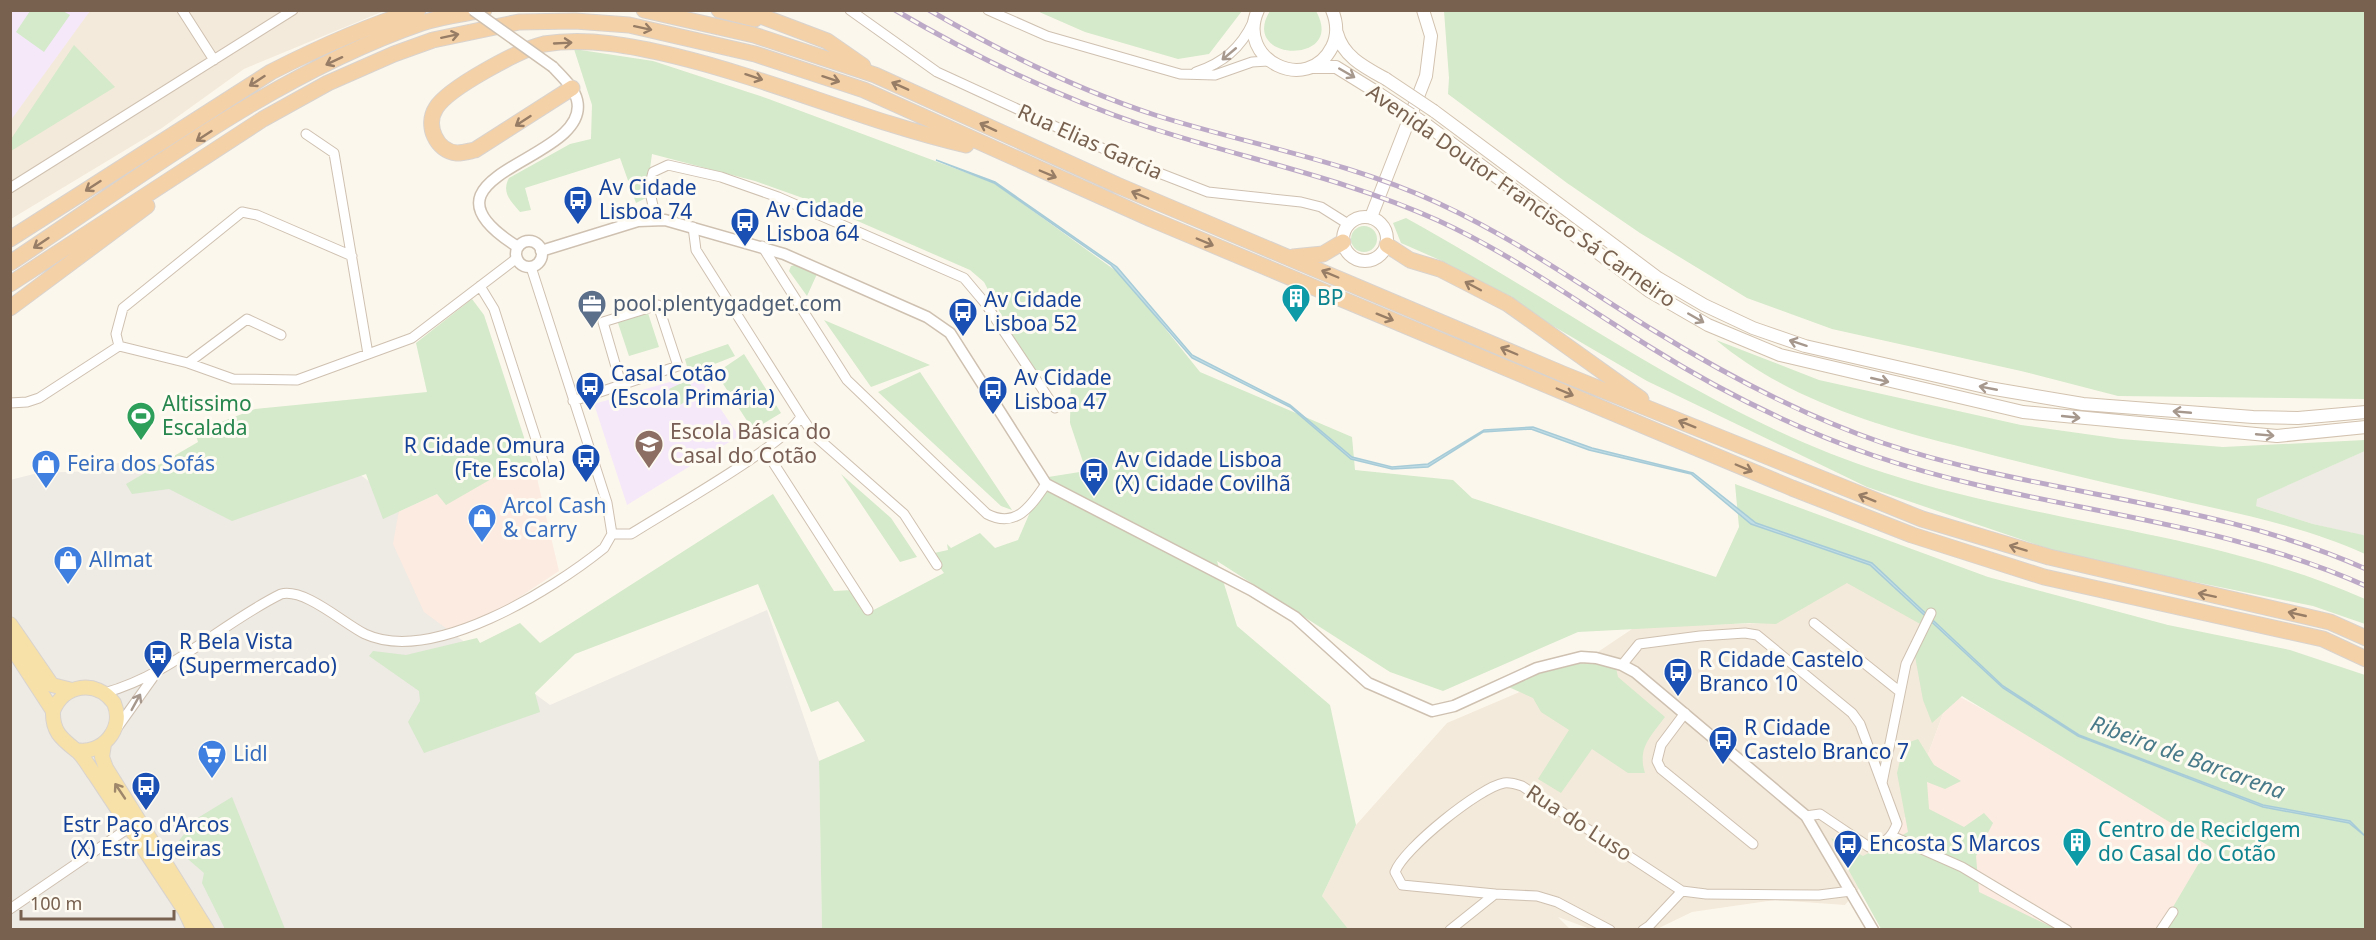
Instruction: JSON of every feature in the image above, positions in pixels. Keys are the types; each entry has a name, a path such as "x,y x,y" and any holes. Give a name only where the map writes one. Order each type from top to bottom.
{"highway":[{"path":"10,239 271,72 369,28 418,10"},
{"path":"10,263 253,104 321,67 425,22 484,10"},
{"path":"644,10 754,35 875,75 1117,185 1660,413 1922,519 2049,557 2330,622 2366,638"},
{"path":"719,10 785,25"},
{"path":"745,10 826,40 875,75"},
{"path":"10,284 263,119 328,83 394,54 433,40 519,22 575,21 629,25 755,54 864,90 995,151 1792,488 1912,536 2044,577 2323,639 2366,658"},
{"path":"572,88 475,150 457,153 448,150 442,146 433,132 432,116 440,102 476,77 528,49 545,44 584,42 625,46 740,72 916,133 995,151"},
{"path":"10,308 146,206 160,186"},
{"path":"1290,258 1323,254 1343,242"},
{"path":"1387,245 1410,260 1440,268 1508,304 1660,413"}],"main road":[{"path":"1371,217 1428,69 1431,36 1423,10"},
{"path":"1311,67 1329,53 1336,32 1334,12"},
{"path":"1256,14 1255,41 1268,61"},
{"name":"Avenida Doutor Francisco Sá Carneiro","path":"1336,32 1343,48 1351,57 1434,111 1658,278 1753,328 1805,346 1989,388 2083,404 2253,417 2298,418 2366,412"},
{"name":"Avenida Doutor Francisco Sá Carneiro","path":"1268,61 1288,70 1336,67 1426,125 1649,291 1708,325 1780,355 2023,412 2277,436 2366,427"},
{"path":"1371,217 1383,224 1387,245 1378,257 1364,261 1350,255 1343,242 1348,224 1358,218 1371,217"},
{"path":"10,624 48,680 61,689 89,687 104,693 116,709 116,724 102,757 106,768 207,930"},
{"path":"10,645 53,711 57,733 62,741 76,750 185,911 194,930"},
{"path":"53,711 57,702 72,690"},
{"path":"76,750 92,751 108,739"}],"street":[{"path":"182,10 214,60"},
{"path":"10,188 293,10"},
{"path":"10,403 39,398 119,346 188,363 233,379 297,380 412,339 480,286 517,253 524,243 531,242 538,245 541,252 538,263 531,267 522,265 517,253 486,222 480,211 482,192 490,183 570,127 578,108 572,88 553,67 473,10"},
{"name":"Rua Elias Garcia","path":"849,10 937,72 1141,166 1208,192 1301,202 1321,207 1348,224"},
{"path":"988,10 1047,36 1171,72 1215,75 1252,62 1268,61"},
{"path":"1188,74 1226,58 1238,46 1256,14"},
{"path":"306,134 333,153 368,354"},
{"path":"656,219 649,181 653,172 668,165 721,177 778,197 964,278 975,289 1055,408"},
{"path":"119,346 116,334 123,308 242,212 257,215 352,256"},
{"path":"541,252 638,221 656,219 762,246 938,322 950,333 1046,484 1260,595 1295,617 1368,683 1432,711 1454,706 1537,668 1581,657 1596,658 1622,665 1685,713 1806,816 1873,930"},
{"path":"693,227 696,250 814,435 904,514 937,565"},
{"path":"762,246 847,380 987,514 1004,519 1018,517 1046,484"},
{"path":"104,693 129,686 159,670 272,598 289,592 297,594 374,638 410,643 448,635 520,604 599,553 609,543 612,534 607,503 531,267"},
{"path":"480,286 494,309 546,470"},
{"path":"573,401 678,366 658,305 603,322 621,384"},
{"path":"188,363 247,319 281,335"},
{"path":"612,534 631,534 765,450 798,424 801,416"},
{"path":"765,450 868,610"},
{"path":"1882,783 1906,664 1931,613"},
{"path":"1814,623 1899,691"},
{"path":"1622,665 1639,644 1700,636 1745,633 1757,635 1852,713 1860,724 1897,824 1895,838"},
{"path":"108,739 159,670"},
{"path":"1685,713 1661,745 1657,761 1661,769 1753,844"},
{"name":"Rua do Luso","path":"1495,894 1402,885 1395,872 1407,852 1422,838 1482,793 1505,782 1522,786 1682,891"},
{"path":"1806,816 1820,814 1869,847 1884,844 1895,838"},
{"path":"10,909 130,828"},
{"path":"1895,838 1962,867 2067,930"},
{"path":"1643,930 1650,926 1682,891 1706,894 1838,895 1851,891"},
{"path":"1450,930 1495,894 1537,896 1557,902 1610,930"},
{"path":"2161,930 2173,912"}],"shaded area":[{"path":"11,11 384,11 244,69 162,128 11,219"},
{"path":"11,11 90,11 11,120"},
{"name":"Escola Básica do Casal do Cotão","path":"697,374 739,436 627,505 594,404"},
{"path":"2365,451 2365,536 2313,524 2256,506 2256,499"},
{"path":"333,455 400,504 393,544 424,612 550,705 767,610 819,761 822,929 11,929 10,480 38,473 94,471 117,463 239,468"},
{"path":"521,462 536,474 559,571 500,610 472,623 410,637 383,519 437,494 446,504"},
{"path":"1845,574 1922,620 1951,692 1893,849 1845,905 1775,900 1692,912 1657,929 1590,929 1558,917 1570,929 1348,930 1322,896 1356,825 1447,723 1571,670 1635,627 1764,623"},
{"path":"1951,692 2223,840 2181,930 2038,929 1893,849"}],"green space":[{"path":"30,11 63,11 70,15 44,52 16,32"},
{"path":"1037,11 1242,11 1209,54 1178,59 1085,32"},
{"path":"1270,11 1316,11 1322,29 1317,41 1307,49 1293,51 1279,48 1268,40 1264,28"},
{"path":"1444,11 2365,11 2365,399 2118,396 2021,371 1832,329 1747,298 1640,233 1567,183 1448,94"},
{"path":"74,45 115,87 11,151 11,139"},
{"path":"574,49 653,61 766,98 994,183 1123,276 1200,372 1352,437 1355,470 1453,480 1472,498 1716,577 1739,527 1735,484 1988,577 2168,625 2290,650 2365,675 2365,929 2160,929 2209,846 1962,696 1932,723 1923,700 1913,645 1922,625 1847,583 1776,624 1750,623 1578,632 1443,691 1390,672 1217,561 1237,626 1330,705 1356,825 1322,896 1348,929 822,929 819,761 865,741 838,701 811,712 758,584 575,654 535,693 540,712 424,753 408,722 420,701 419,691 369,656 373,651 406,655 477,638 480,643 520,623 540,643 773,494 834,591 853,590 866,614 944,573 930,554 948,550 947,544 951,548 980,533 995,548 1018,540 1037,496 1042,478 1086,471 1070,423 1071,373 1030,370 984,282 970,270 814,202 755,181 652,154 646,198 636,203 620,158 525,188 531,210 520,212 510,200 507,192 509,178 570,144 591,139 592,105"},
{"path":"1406,218 1699,391 1821,450 1885,473 1945,490 2005,505 2188,543 2308,576 2365,599 2365,624 2313,606 2073,557 1867,487 1647,381 1442,261 1401,243 1393,223"},
{"path":"1364,226 1373,230 1377,239 1373,248 1364,252 1355,248 1351,239 1355,230"},
{"path":"795,265 817,274 807,296 789,271 791,266"},
{"path":"472,299 484,315 536,474 521,462 446,505 437,494 383,519 366,474 232,521 169,489 132,494 126,484 198,442 195,432 255,409 427,392 416,343"},
{"path":"647,310 659,347 629,356 617,320"},
{"path":"824,320 930,365 871,387"},
{"path":"1716,340 1819,380 2021,425 2121,439 2223,447 2365,440 2365,451 2257,499 2256,506 2313,524 2363,535 2365,536 2365,554 2323,537 2280,524 2073,475 1891,428 1829,406 1799,392 1742,360"},
{"path":"728,344 735,356 689,374 685,359"},
{"path":"744,354 781,413 753,430 716,373"},
{"path":"920,372 1012,510 1001,506 878,392"},
{"path":"688,380 696,395 680,405 669,389"},
{"path":"841,474 891,518 917,557 900,562"},
{"path":"1579,661 1616,668 1618,677 1665,717 1650,736 1644,749 1645,773 1628,773 1592,749 1561,793 1538,779 1569,730 1541,712 1533,698 1504,685 1521,677"},
{"path":"1918,739 1934,765 1961,781 1945,789 1927,782 1929,809 1964,827 1984,813 1993,823 1976,856 1979,892 2056,929 1881,929 1831,838 1863,856 1908,832 1897,773 1904,744"},
{"path":"232,797 285,929 225,929 202,883 204,873 174,847 196,819"}],"water":[{"path":"936,160 995,182 1117,267 1192,355 1290,405 1352,457 1392,467 1428,464 1484,430 1533,427 1592,448 1693,473 1756,523 1872,563 2003,686 2079,735 2263,805 2350,821 2365,836 2349,823 2263,807 2078,736 2003,688 1870,565 1751,524 1691,474 1589,450 1531,429 1483,432 1428,467 1392,469 1351,459 1290,407 1192,358 1111,265 994,183"}],"railway":[{"path":"895,10 1018,75 1115,116 1366,192 1437,220 1519,264 1703,379 1814,433 1872,455 1933,474 2245,543 2306,562 2366,586"},
{"path":"929,10 1039,68 1096,94 1191,126 1369,176 1438,203 1494,231 1708,363 1793,407 1853,432 1943,461 2248,528 2308,546 2366,569"}],"place":[{"name":"Av Cidade Lisboa 74","path":"578,226"},
{"name":"Av Cidade Lisboa 64","path":"745,248"},
{"name":"BP","path":"1296,324"},
{"name":"pool.plentygadget.com","path":"592,330"},
{"name":"Av Cidade Lisboa 52","path":"963,338"},
{"name":"Casal Cotão (Escola Primária)","path":"590,412"},
{"name":"Av Cidade Lisboa 47","path":"993,416"},
{"name":"Altissimo Escalada","path":"141,442"},
{"name":"Escola Básica do Casal do Cotão","path":"649,470"},
{"name":"R Cidade Omura (Fte Escola)","path":"586,484"},
{"name":"Feira dos Sofás","path":"46,490"},
{"name":"Av Cidade Lisboa (X) Cidade Covilhã","path":"1094,498"},
{"name":"Arcol Cash & Carry","path":"482,544"},
{"name":"Allmat","path":"68,586"},
{"name":"R Bela Vista (Supermercado)","path":"158,680"},
{"name":"R Cidade Castelo Branco 10","path":"1678,698"},
{"name":"R Cidade Castelo Branco 7","path":"1723,766"},
{"name":"Lidl","path":"212,780"},
{"name":"Estr Paço d'Arcos (X) Estr Ligeiras","path":"146,812"},
{"name":"Centro de Reciclgem do Casal do Cotão","path":"2077,868"},
{"name":"Encosta S Marcos","path":"1848,870"}],"water label":[{"name":"Ribeira de Barcarena","path":"2188,757"}]}
